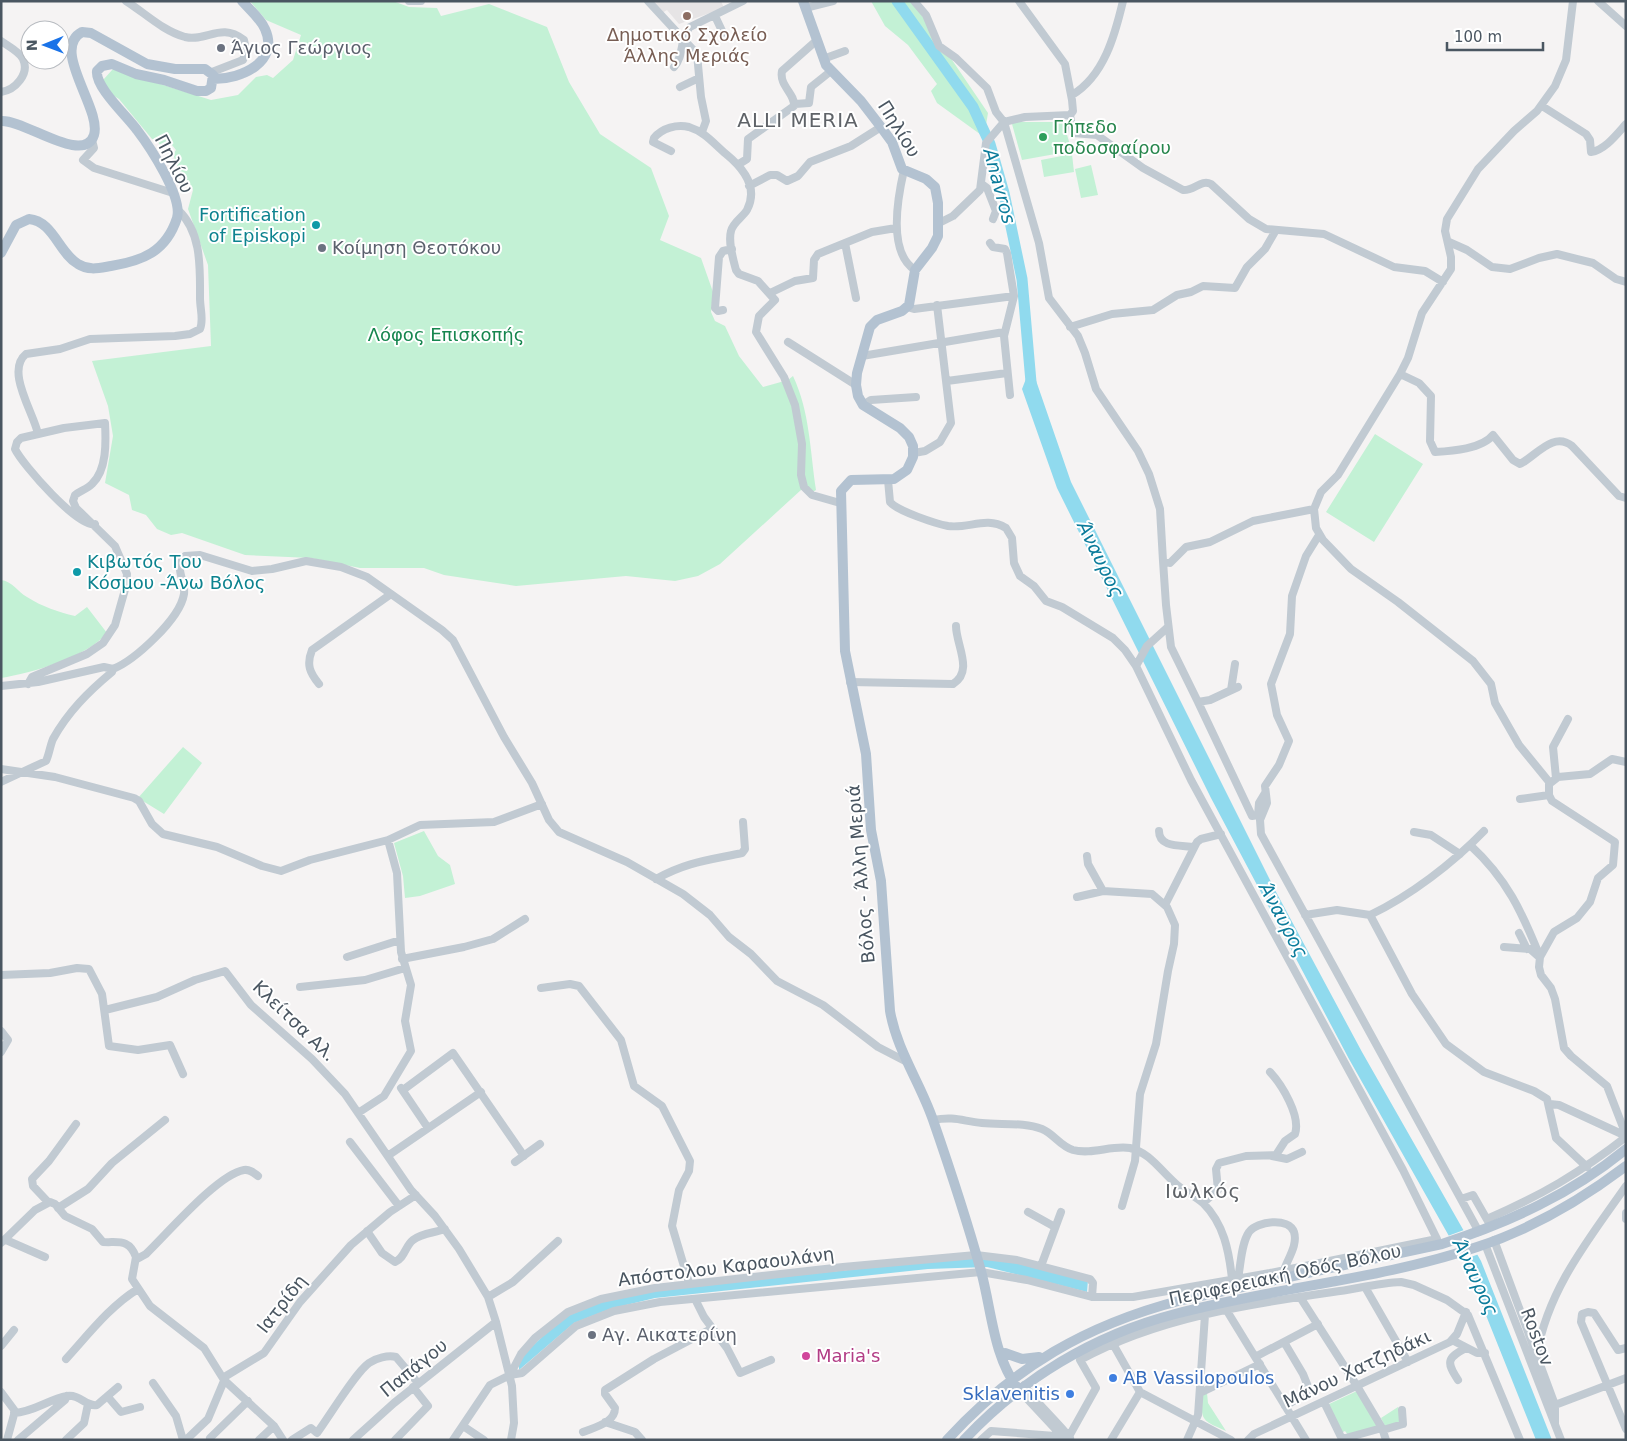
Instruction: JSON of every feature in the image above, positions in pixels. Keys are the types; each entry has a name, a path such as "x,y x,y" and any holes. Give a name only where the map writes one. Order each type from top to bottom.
{"main road":[{"path":"1,121 12,121 25,125 70,146 84,146 92,140 95,122 72,53 73,42 80,33 91,33 152,65 201,69 213,76 228,78 248,71 260,63 267,53 268,42 265,30 242,1"},
{"name":"Πηλίου","path":"804,5 823,59 831,71 856,95 881,126 892,142 904,170 933,184 937,193 938,236 934,246 915,270"},
{"name":"Πηλίου","path":"1,253 18,223 30,219 43,225 73,261 83,267 95,269 134,262 147,257 158,248 173,226 178,210 173,193 141,136 99,83 96,73 102,66 112,64 136,74 164,80 197,91 209,90 213,76"},
{"path":"888,480 897,478 906,470 914,453 911,441 906,433 862,405 856,386 868,332 873,323 907,307 911,300 915,270"},
{"name":"Βόλος - Άλλη Μεριά","path":"888,480 855,479 848,481 841,491 840,503 844,633 850,682 866,754 871,830 881,881 890,1012 893,1030 933,1120 976,1255 995,1331 998,1352 1021,1387"},
{"name":"Περιφερειακή Οδός Βόλου","path":"947,1440 1014,1377 1045,1356 1088,1333 1144,1310 1256,1283 1442,1244 1477,1233 1489,1224 1560,1195 1595,1173 1626,1150"},
{"name":"Περιφερειακή Οδός Βόλου","path":"964,1440 1021,1387 1066,1358 1095,1344 1174,1314 1450,1255 1486,1244 1526,1227 1568,1205 1626,1166"},
{"name":"Βόλος - Άλλη Μεριά","path":"995,1331 1014,1377"},
{"path":"1005,1353 1024,1360 1045,1356"}],"street":[{"path":"126,1 164,27 182,36 196,38 225,32 244,40 246,50 243,60 213,76"},
{"path":"408,1 421,1"},
{"path":"648,1 697,54 706,121 702,132"},
{"path":"674,68 680,59 686,30 692,25 715,16 743,1"},
{"path":"804,5 833,1"},
{"path":"914,1 926,15 939,46 956,58 986,88 996,112 1004,122 1039,243 1051,302 1070,327 1085,353 1096,389 1138,451 1149,474 1160,509 1168,627 1173,652 1245,805 1254,817 1258,815 1259,803 1265,793"},
{"path":"1019,1 1065,64 1072,95 1073,109 1070,116 1073,133 1097,135 1143,168 1183,190 1188,190 1208,182 1249,220 1266,228 1324,234 1394,267 1425,271 1443,282"},
{"path":"1072,95 1088,82 1108,51 1123,1"},
{"path":"1553,780 1518,745 1495,703 1491,684 1473,661 1398,602 1351,569 1319,535 1315,522 1314,508 1321,492 1338,475 1400,374 1408,358 1422,313 1451,269 1449,242 1445,231 1447,219 1474,175 1514,132 1542,106 1555,86 1564,67 1573,1"},
{"path":"1598,1 1626,26"},
{"path":"715,16 723,33"},
{"path":"1,41 22,57 24,65 17,85 1,92"},
{"path":"794,104 783,84 782,71 816,41"},
{"path":"823,59 845,51"},
{"path":"739,164 747,159 748,139 794,104 809,103 811,87 831,71"},
{"path":"680,87 699,78"},
{"path":"1542,106 1586,134 1590,140 1591,152 1598,150 1626,124"},
{"path":"939,223 953,216 980,190 983,185 983,154 986,143 1004,122 1025,117 1070,116"},
{"path":"671,151 654,143 653,140 657,135 676,126 702,132 739,164 749,186 747,208 731,231 732,249 737,272 757,280 770,293 775,302 759,316 756,332 784,377 795,405 802,444 800,469 803,484 812,495 840,503"},
{"path":"749,186 770,175 777,175 787,181 794,179 810,162 851,146 881,126"},
{"path":"92,140 94,148 83,160 94,168 173,193"},
{"path":"904,170 897,207 896,228 906,259 915,270"},
{"path":"983,185 987,188 996,211 993,219"},
{"path":"38,434 34,418 23,396 20,380 20,364 26,354 60,350 90,339 175,336 190,334 200,330 198,253 189,224 178,210"},
{"path":"770,293 795,281 812,278 815,256 872,232 896,228"},
{"path":"1070,327 1112,314 1153,310 1178,295 1191,292 1203,286 1235,288 1247,267 1265,249 1276,230"},
{"path":"1449,242 1467,250 1492,267 1510,269 1538,258 1557,254 1593,263 1616,279 1626,282"},
{"path":"845,243 856,298"},
{"path":"990,243 993,248 1005,249 1007,253 1014,296 1004,332 1010,395"},
{"path":"723,310 718,311 715,308 720,257 722,251 732,249"},
{"path":"907,307 914,309 1014,296"},
{"path":"914,453 926,451 935,446 948,431 952,420 937,306"},
{"path":"862,356 1004,332"},
{"path":"788,342 856,386"},
{"path":"947,381 1008,372"},
{"path":"1400,374 1419,383 1430,396 1430,441 1435,452 1488,442 1493,435 1511,458 1520,464 1548,445 1566,442 1620,496 1626,498"},
{"path":"862,405 870,400 916,397"},
{"path":"28,684 32,677 98,647 109,635 115,624 128,577 113,542 95,524 76,508 73,498 91,485 98,473 104,452 105,423 21,438 15,446 17,453 55,498 76,518 90,525 95,524"},
{"path":"453,1440 488,1387 510,1375 522,1373 564,1335 584,1322 623,1308 695,1299 981,1272 1027,1280 1092,1297 1133,1297 1435,1240 1437,1236 1221,834 1138,663 1113,638 1062,607 1046,601 1034,586 1020,576 1014,563 1012,538 1006,528 985,522 949,526 899,509 890,502 888,480"},
{"path":"1163,562 1170,563 1186,547 1210,542 1253,521 1314,508"},
{"path":"1319,535 1306,556 1292,596 1290,634 1271,684 1277,715 1289,741 1279,765 1266,783 1267,803 1260,820 1261,834 1461,1199 1477,1233"},
{"path":"1,782 46,761 54,739 68,716 87,693 112,672 113,669 128,662 144,650 173,615 184,593 180,565 182,559 187,555 200,555 252,570 272,569 306,561 359,573 442,630 456,644 549,820 562,835 628,862 698,905 777,981 823,1005 878,1047 905,1060"},
{"path":"319,684 310,671 312,650 391,594"},
{"path":"850,682 953,684 962,677 963,657 956,626"},
{"path":"1138,663 1156,638 1168,627"},
{"path":"1198,702 1210,700 1235,689 1235,664"},
{"path":"1,686 28,684 99,667 107,666 113,669"},
{"path":"1540,958 1554,932 1577,918 1589,904 1598,878 1613,865 1615,842 1552,801 1549,795 1553,780 1553,747 1568,719"},
{"path":"1553,780 1590,774 1608,760 1624,759"},
{"path":"1,769 56,777 134,798 138,801 152,824 163,834 217,847 276,871 286,871 310,860 388,840 420,825 494,822 542,804"},
{"path":"1520,799 1549,795"},
{"path":"656,879 669,871 701,860 742,853 745,849 743,822"},
{"path":"1159,831 1160,838 1165,844 1194,847"},
{"path":"1414,832 1430,835 1460,854"},
{"path":"1305,915 1337,910 1370,915 1402,898 1460,854 1484,832"},
{"path":"1165,905 1194,847 1201,839 1221,834"},
{"path":"358,1113 382,1098 393,1084 411,1051 404,1021 411,985 402,959 397,873 388,840"},
{"path":"1470,845 1489,864 1519,906 1540,958 1540,971 1553,993 1564,1048 1607,1086 1626,1136"},
{"path":"1087,856 1090,867 1103,891"},
{"path":"1077,897 1103,891 1151,894 1165,905 1174,918 1175,938 1156,1044 1140,1094 1136,1150 1122,1206"},
{"path":"1370,915 1412,994 1446,1044 1479,1069 1541,1095 1550,1104 1556,1138 1587,1168"},
{"path":"402,959 464,947 493,939 525,919"},
{"path":"1519,933 1527,949 1540,958"},
{"path":"347,957 400,940"},
{"path":"1504,947 1527,949"},
{"path":"1,975 50,973 87,968 101,991 110,1047 138,1050 170,1044 183,1074"},
{"path":"300,987 366,980 405,968"},
{"name":"Κλείτσα Αλ.","path":"105,1010 156,997 195,980 225,971 252,1005 333,1080 389,1155 416,1195 445,1229 488,1297 510,1375 514,1423 511,1440"},
{"path":"541,988 570,984 581,988 621,1040 634,1086 662,1106 690,1162 689,1171 679,1190 672,1226 689,1283"},
{"path":"1,1031 8,1040 1,1052"},
{"path":"403,1090 453,1052 524,1156"},
{"path":"1270,1072 1286,1092 1296,1129 1294,1136 1285,1141 1278,1153 1272,1156"},
{"path":"393,1084 403,1090 428,1128"},
{"path":"389,1155 481,1092"},
{"path":"1550,1104 1559,1105 1626,1136"},
{"path":"933,1120 958,1118 980,1123 1030,1126 1047,1132 1061,1145 1079,1151 1120,1148 1136,1150 1156,1164 1176,1185 1203,1203 1221,1228 1235,1279"},
{"path":"58,1208 88,1188 112,1163 164,1120"},
{"path":"76,1124 49,1161 32,1179 33,1186 48,1202 53,1202 67,1218 92,1229 103,1242 122,1241 133,1250 136,1259 132,1277 150,1306 204,1348 224,1380 274,1426 282,1440"},
{"path":"1461,1199 1473,1195 1489,1224 1587,1168 1626,1136"},
{"path":"350,1142 399,1206"},
{"path":"515,1162 540,1144"},
{"path":"1203,1203 1218,1190 1216,1169 1219,1163 1246,1156 1272,1156 1287,1159 1302,1152"},
{"path":"136,1259 152,1248 215,1186 242,1170 251,1171 258,1176"},
{"path":"1537,1356 1542,1330 1550,1307 1564,1278 1626,1186"},
{"name":"Ιατρίδη","path":"224,1380 229,1374 264,1353 300,1302 351,1245 366,1231 416,1195"},
{"path":"45,1257 4,1241 16,1227 48,1202"},
{"path":"1028,1212 1055,1227"},
{"path":"1041,1266 1061,1212"},
{"path":"1235,1279 1248,1234 1256,1226 1269,1223 1285,1224 1291,1228 1294,1234 1294,1245 1284,1270"},
{"path":"366,1231 382,1253 396,1262 399,1261 415,1238 445,1229"},
{"path":"488,1297 513,1282 558,1241"},
{"path":"1486,1244 1528,1332 1555,1405 1555,1426"},
{"name":"Rostov","path":"1486,1244 1561,1440"},
{"name":"Απόστολου Καραουλάνη","path":"510,1375 521,1354 535,1338 568,1312 608,1297 689,1283 976,1255 1017,1260 1090,1279 1093,1283 1092,1297"},
{"path":"1069,1439 1096,1388 1080,1360 1113,1344 1205,1315 1392,1282 1411,1284 1452,1302 1466,1312 1476,1330 1520,1440"},
{"path":"1365,1287 1408,1362"},
{"path":"66,1359 128,1294 138,1288"},
{"path":"1300,1297 1383,1429 1386,1440"},
{"path":"695,1299 711,1329 727,1348 740,1373 772,1360"},
{"path":"1227,1310 1306,1440"},
{"name":"Μάνου Χατζηδάκι","path":"1248,1440 1254,1434 1452,1340 1466,1312"},
{"path":"1626,1348 1618,1350 1595,1315 1591,1312 1585,1312 1580,1318 1626,1429"},
{"path":"1187,1440 1196,1421 1200,1393 1205,1315"},
{"name":"Παπάγου","path":"353,1440 416,1385 496,1322"},
{"path":"1200,1393 1258,1361 1284,1342 1318,1324"},
{"path":"583,1432 611,1420 616,1411 614,1404 604,1394 605,1390 654,1359 711,1329"},
{"path":"1,1346 14,1330"},
{"path":"1528,1332 1535,1333 1542,1330"},
{"path":"1452,1340 1478,1353 1485,1352"},
{"path":"1284,1342 1305,1378 1309,1389 1307,1393 1285,1406"},
{"path":"1113,1344 1140,1392 1231,1440"},
{"path":"1458,1380 1450,1366 1450,1360 1454,1354 1466,1348"},
{"path":"317,1434 362,1371 372,1361 389,1356 396,1357 428,1406 395,1440"},
{"path":"1555,1405 1626,1378"},
{"path":"153,1383 176,1416 184,1440 201,1427 214,1408 224,1380"},
{"path":"14,1413 36,1408 67,1396 78,1397 88,1404 97,1405 118,1387"},
{"path":"1021,1387 1060,1434 1069,1439"},
{"path":"1,1392 13,1408 14,1413 7,1440"},
{"path":"1111,1440 1140,1392"},
{"path":"18,1440 65,1400 67,1396"},
{"path":"108,1397 121,1412 140,1407"},
{"path":"201,1427 211,1439 248,1401"},
{"path":"1324,1402 1342,1438 1403,1424 1402,1410"},
{"path":"66,1440 84,1423 88,1404"},
{"path":"605,1422 635,1432 642,1440"},
{"path":"259,1440 274,1426"},
{"path":"463,1426 480,1439"},
{"path":"292,1440 311,1428 324,1440"},
{"path":"981,1440 991,1431 1069,1439"}],"shaded area":[{"name":"Δημοτικό Σχολείο Άλλης Μεριάς","path":"652,1 721,1 724,8 679,24 667,10 662,13"}],"green space":[{"name":"Λόφος Επισκοπής","path":"250,1 393,1 409,7 437,8 441,16 489,4 547,27 569,82 600,134 651,168 669,216 660,240 701,258 713,292 711,312 715,321 725,326 739,356 763,387 788,380 793,376 803,404 809,432 816,490 813,492 808,489 801,490 720,564 698,576 675,581 626,576 516,586 444,575 424,568 360,568 311,558 245,555 182,533 171,535 157,529 146,515 132,510 129,495 105,483 113,436 108,406 92,361 211,346 208,265 188,209 193,190 178,168 173,154 176,150 172,145 160,145 156,139 152,139 119,99 111,94 103,80 113,69 211,100 238,95 256,77 267,75 273,78 293,60 301,35 266,20"},
{"path":"871,1 912,1 988,113 984,137 937,103 931,91 937,84 908,45 885,26"},
{"name":"Γήπεδο ποδοσφαίρου","path":"1014,122 1063,122 1072,151 1022,160 1012,124"},
{"path":"1072,154 1074,172 1044,177 1041,160"},
{"path":"1091,165 1098,195 1081,198 1075,169"},
{"path":"1375,434 1423,464 1374,542 1326,512"},
{"path":"1,580 8,582 33,601 57,611 75,616 87,607 107,633 98,642 58,663 1,678"},
{"path":"183,747 202,763 164,814 138,798"},
{"path":"424,831 438,856 450,865 455,884 420,896 405,898 403,876 394,843"},
{"path":"1357,1391 1379,1427 1348,1435 1345,1431 1341,1433 1327,1405"},
{"path":"1207,1393 1208,1403 1226,1431 1208,1422 1203,1415 1203,1395"},
{"path":"1398,1407 1402,1416 1401,1423 1386,1428 1381,1418"}],"water":[{"name":"Άναυρος","path":"1031,366 1071,482 1275,890 1362,1052 1481,1261 1552,1440 1536,1440 1467,1268 1349,1059 1211,798 1057,488 1022,389"},
{"path":"986,1256 1088,1280 1087,1292 987,1267 928,1269 655,1298 610,1309 574,1323 519,1370 519,1358 563,1318 607,1299 670,1288"}],"pier":[{"path":"1464,1230 1479,1254 1460,1261 1445,1237"}],"waterway":[{"name":"Anavros","path":"897,1 973,107 990,144 1004,193 1022,279 1031,382"}],"place":[{"name":"Δημοτικό Σχολείο Άλλης Μεριάς","path":"687,16"},
{"name":"Άγιος Γεώργιος","path":"221,48"},
{"name":"Γήπεδο ποδοσφαίρου","path":"1043,137"},
{"name":"Fortification of Episkopi","path":"316,225"},
{"name":"Κοίμηση Θεοτόκου","path":"322,248"},
{"name":"Κιβωτός Του Κόσμου -Άνω Βόλος","path":"77,572"},
{"name":"Αγ. Αικατερίνη","path":"592,1335"},
{"name":"Maria's","path":"806,1356"},
{"name":"AB Vassilopoulos","path":"1113,1378"},
{"name":"Sklavenitis","path":"1070,1394"}],"district":[{"name":"ALLI MERIA","path":"798,120"},
{"name":"Ιωλκός","path":"1203,1191"}]}
